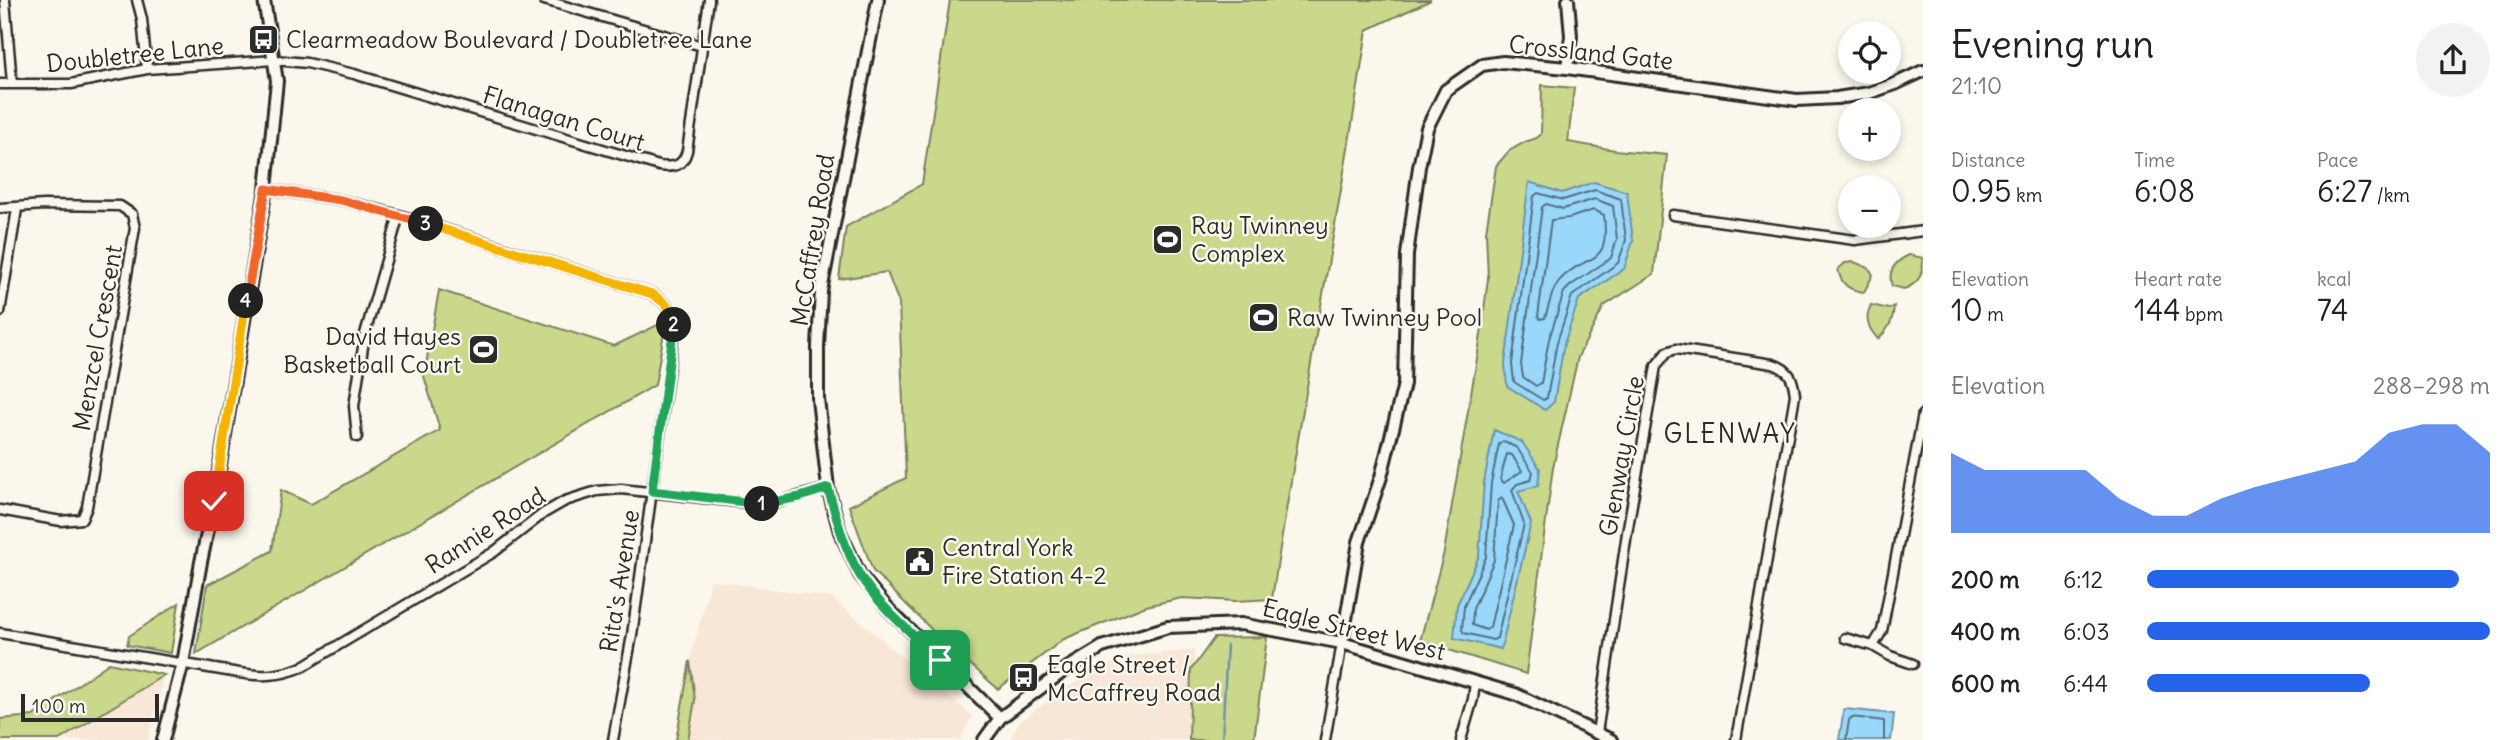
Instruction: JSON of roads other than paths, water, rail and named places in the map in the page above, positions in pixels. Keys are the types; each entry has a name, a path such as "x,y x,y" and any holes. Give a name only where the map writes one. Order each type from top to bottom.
{"street":[{"path":"5,0 12,83"},
{"path":"136,0 142,19 147,69"},
{"path":"163,740 183,663 214,501 266,189 277,80 264,0"},
{"path":"544,0 702,46"},
{"name":"Flanagan Court","path":"274,60 307,63 354,74 653,165 671,168 685,159 687,151 709,0"},
{"name":"McCaffrey Road","path":"878,0 821,291 818,399 828,488 840,532 860,575 888,609 1000,718"},
{"path":"1567,68 1571,36 1568,0"},
{"name":"Doubletree Lane","path":"0,84 71,84 147,69 274,60"},
{"name":"Crossland Gate","path":"1342,643 1359,542 1381,477 1404,384 1407,255 1427,128 1446,90 1482,65 1503,62 1567,68 1797,100 1869,93 1923,71"},
{"name":"Rita's Avenue","path":"266,189 341,200 399,215 652,294 667,304 674,317 674,332 632,635 613,740"},
{"name":"Menzcel Crescent","path":"0,208 44,205 120,206 132,214 135,228 88,507 82,519 61,521 0,510"},
{"path":"0,312 16,209"},
{"path":"357,437 354,406 365,334 399,215"},
{"path":"1673,215 1855,240 1923,231"},
{"name":"Glenway Circle","path":"1597,733 1627,533 1656,366 1667,352 1676,349 1773,364 1785,368 1793,379 1794,395 1736,740"},
{"path":"1873,646 1882,631 1923,414"},
{"name":"Rannie Road","path":"0,633 257,676 287,673 302,667 494,552 544,513 565,501 597,491 621,489 766,505 828,488"},
{"name":"Eagle Street West","path":"984,740 1000,718 1069,667 1102,648 1168,627 1241,624 1342,643 1515,694 1611,740"},
{"path":"1845,638 1873,646 1890,656 1913,664"},
{"path":"1325,740 1342,643"},
{"path":"1461,740 1475,682"}],"water":[{"path":"1529,182 1562,193 1594,182 1627,192 1633,241 1624,269 1579,299 1564,344 1554,402 1545,410 1507,386 1505,364"},
{"path":"1494,430 1522,442 1540,469 1538,486 1518,491 1531,523 1501,649 1454,638 1457,605 1479,556 1484,482"},
{"path":"1844,709 1894,714 1891,740 1839,740"}],"waterway":[{"path":"1222,740 1227,645"}],"place":[{"name":"Clearmeadow Boulevard / Doubletree Lane","path":"263,39"},
{"name":"Ray Twinney Complex","path":"1168,239"},
{"name":"Raw Twinney Pool","path":"1264,317"},
{"name":"David Hayes Basketball Court","path":"484,350"},
{"name":"Central York Fire Station 4-2","path":"919,561"},
{"name":"Eagle Street / McCaffrey Road","path":"1024,678"}],"district":[{"name":"GLENWAY","path":"1730,433"}]}
